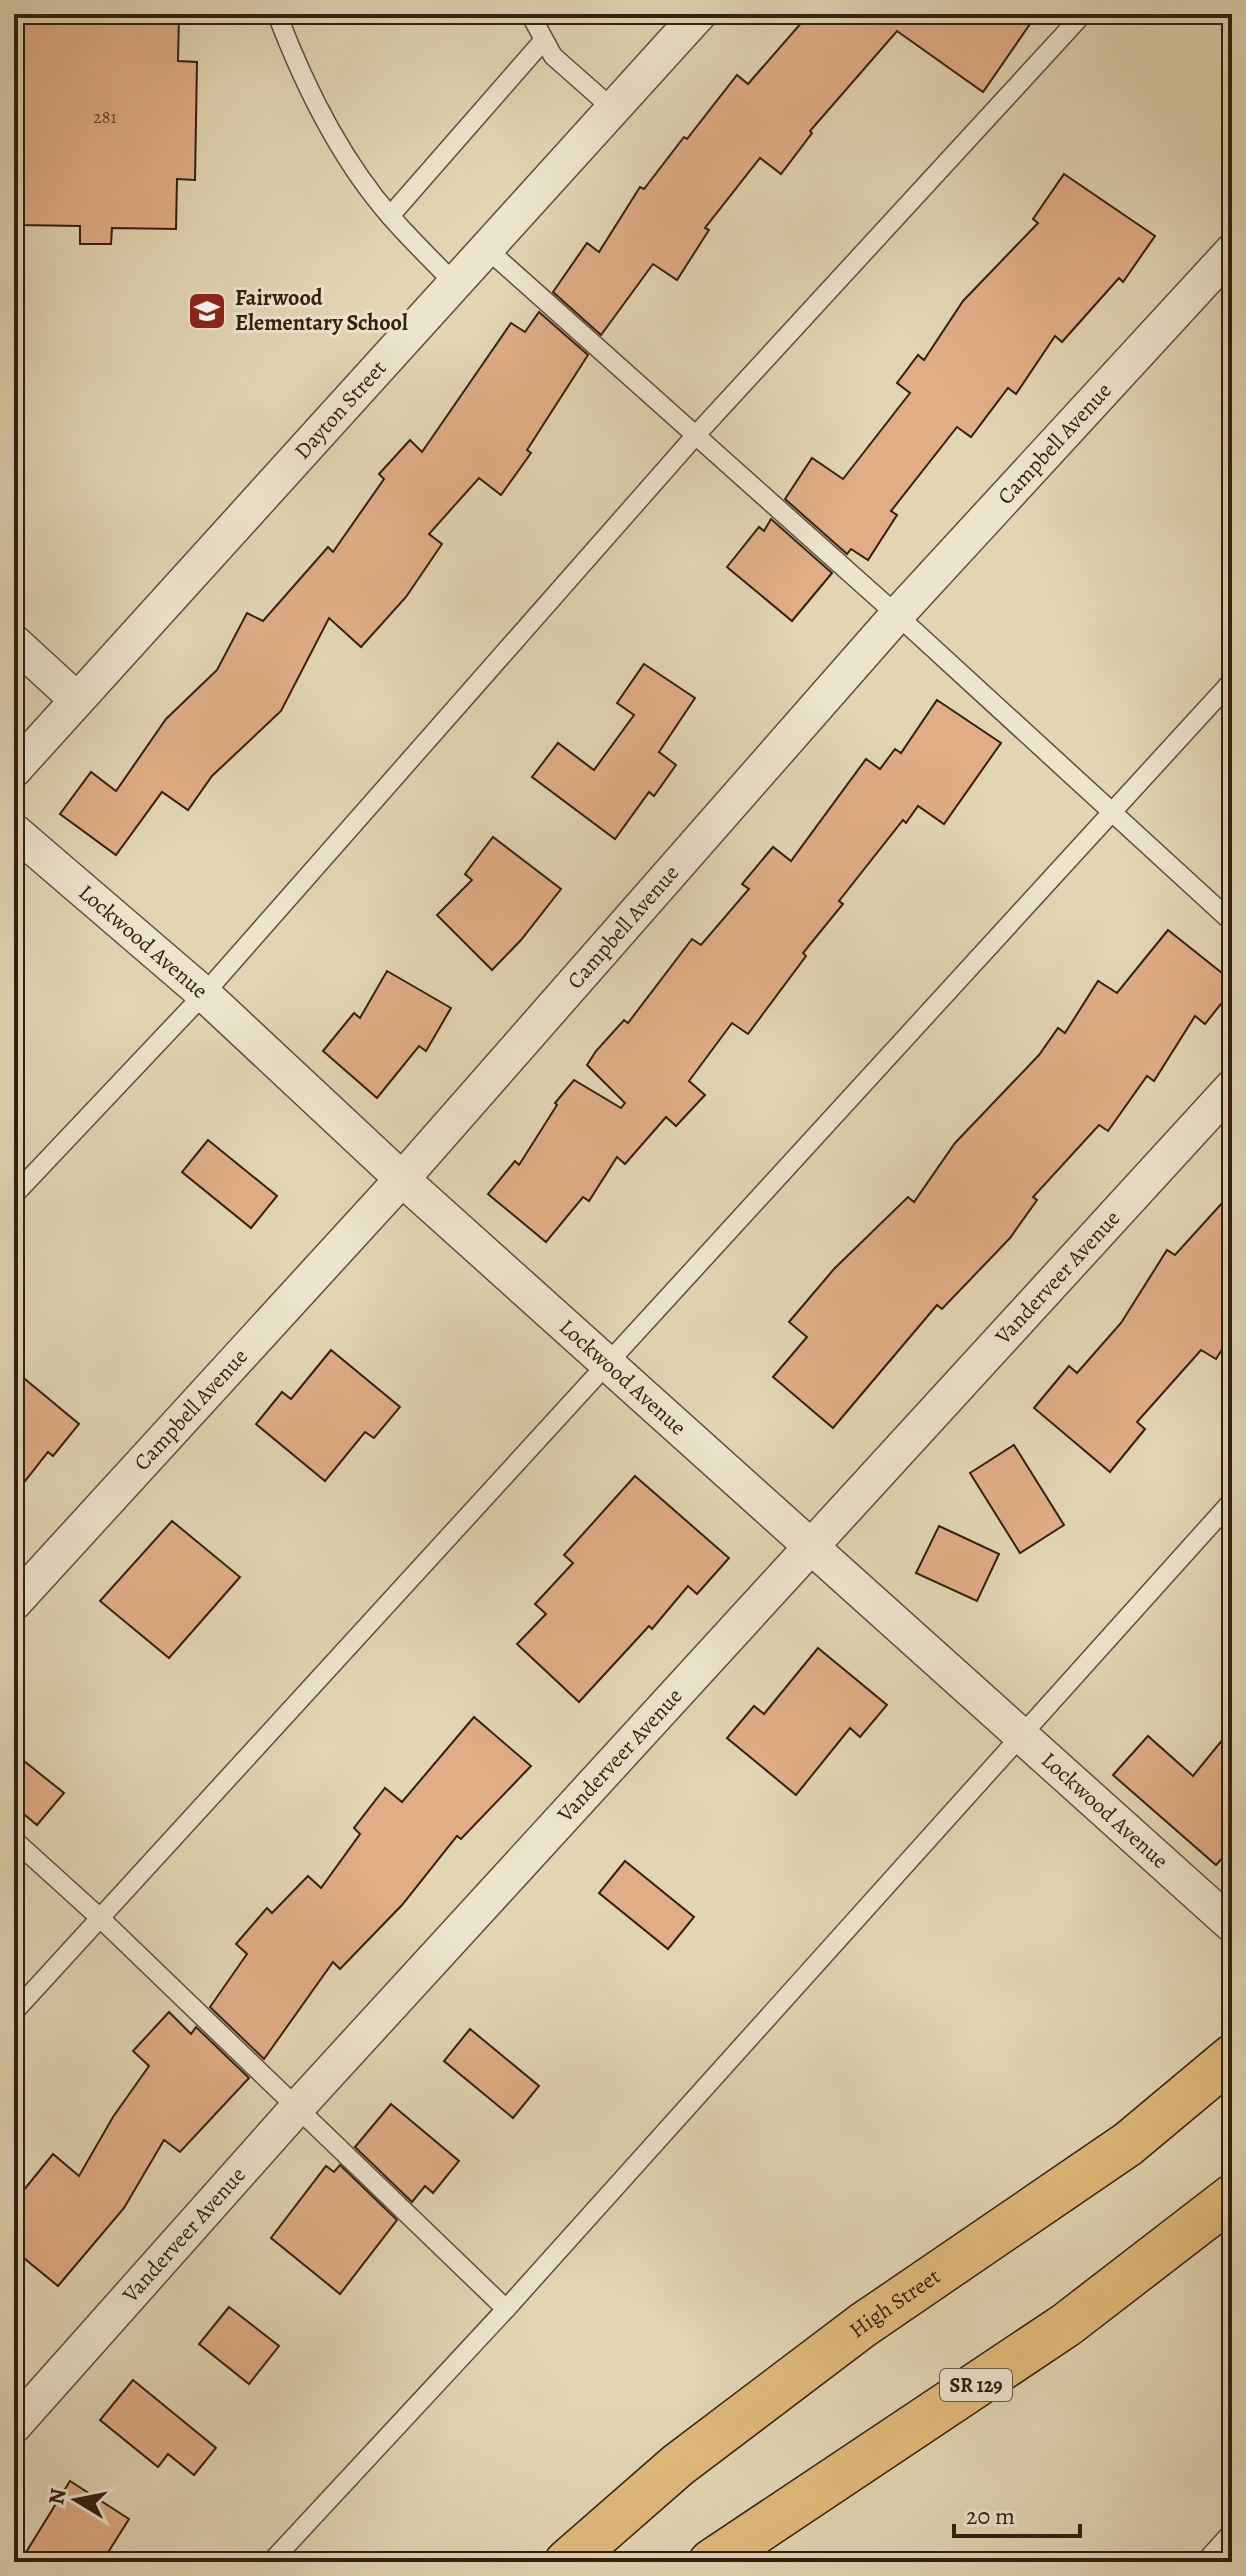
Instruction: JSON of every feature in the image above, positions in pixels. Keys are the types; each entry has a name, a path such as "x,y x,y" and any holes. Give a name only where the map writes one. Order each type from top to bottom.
{"highway":[{"name":"High Street","path":"567,2562 690,2456 863,2325 1128,2144 1232,2057"},
{"name":"SR 129","path":"711,2562 1066,2325 1232,2197"}],"street":[{"name":"Dayton Street","path":"14,770 699,14"},
{"name":"Campbell Avenue","path":"14,1603 402,1179 897,615 1232,251"},
{"path":"14,642 76,699"},
{"name":"Lockwood Avenue","path":"14,831 204,994 402,1179 1232,1925"},
{"name":"Vanderveer Avenue","path":"14,2426 296,2109 1232,1087"}],"lane":[{"path":"277,14 297,66 331,130 390,216 455,284"},
{"path":"530,14 553,56 613,109"},
{"path":"14,1195 204,994 695,436 1083,14"},
{"path":"390,216 543,41"},
{"path":"487,249 897,615 1232,922"},
{"path":"14,2012 1232,681"},
{"path":"271,2562 506,2309 1232,1501"},
{"path":"14,1840 99,1917 506,2309"},
{"path":"1205,2562 1232,2532"}],"building":[{"path":"22,14 179,14 178,61 197,62 195,180 177,179 176,229 112,228 111,244 80,244 80,226 20,225 21,173 14,173 14,58 22,58"},
{"path":"809,14 1037,14 983,92 897,31 810,131 812,133 781,174 760,158 705,228 709,230 677,280 653,264 601,335 553,292 587,243 599,252 640,187 644,189 737,75 748,84"},
{"path":"1064,174 1155,236 1123,282 1119,278 1062,342 1055,336 1016,394 1008,388 971,437 957,427 891,511 897,515 868,560 851,549 847,554 785,499 812,458 843,479 910,393 897,383 918,355 924,360 963,301 1038,223 1033,219"},
{"path":"539,312 588,355 527,450 531,453 501,495 479,478 429,534 442,544 406,597 361,647 329,618 281,711 212,776 188,810 162,792 116,855 60,814 91,772 116,791 166,719 217,670 247,613 263,621 328,547 333,552 384,479 379,474 410,440 422,452 511,323 525,332"},
{"path":"771,519 832,573 792,621 727,567 759,527 764,531"},
{"path":"644,664 695,698 659,752 676,765 654,796 649,792 615,839 532,777 558,743 594,770 634,715 617,703"},
{"path":"937,700 1001,743 944,824 918,806 906,823 903,820 839,901 843,904 803,953 806,956 748,1034 732,1023 689,1081 705,1095 676,1126 666,1117 625,1164 617,1157 589,1201 583,1197 546,1242 488,1194 515,1161 519,1165 557,1105 555,1103 574,1080 621,1108 625,1103 587,1065 596,1051 624,1020 628,1023 692,939 701,945 749,889 742,884 773,847 791,861 866,759 880,769 895,749 901,753"},
{"path":"493,837 561,889 521,940 492,970 437,915 472,880 465,874"},
{"path":"1168,930 1232,981 1232,990 1205,1024 1195,1016 1154,1081 1147,1076 1108,1131 1099,1125 1033,1197 1037,1200 1010,1238 942,1309 937,1305 833,1428 773,1377 807,1337 789,1322 834,1269 908,1197 914,1202 955,1143 1039,1055 1058,1028 1065,1033 1098,981 1117,993"},
{"path":"387,971 451,1008 426,1051 419,1046 377,1098 323,1051 354,1013 360,1018"},
{"path":"208,1140 277,1196 251,1228 182,1172"},
{"path":"1232,1192 1232,1334 1216,1359 1201,1350 1137,1422 1145,1429 1110,1472 1034,1408 1069,1366 1077,1373 1121,1323 1167,1250 1175,1255"},
{"path":"331,1350 400,1407 374,1438 365,1432 325,1481 256,1424 282,1392 291,1399"},
{"path":"14,1370 79,1424 53,1456 48,1452 14,1495"},
{"path":"1014,1445 1064,1525 1020,1553 970,1473"},
{"path":"635,1476 729,1558 697,1594 688,1586 652,1629 649,1626 579,1702 517,1644 546,1614 535,1604 573,1563 564,1555"},
{"path":"172,1521 240,1577 169,1658 100,1601"},
{"path":"939,1526 999,1554 977,1601 916,1573"},
{"path":"818,1648 887,1705 860,1737 850,1728 796,1795 727,1738 754,1706 764,1714"},
{"path":"474,1717 531,1766 461,1839 457,1836 402,1905 340,1969 333,1962 264,2059 210,2007 247,1954 236,1944 267,1908 272,1913 308,1876 321,1888 360,1834 354,1828 385,1788 402,1802"},
{"path":"1232,1728 1232,1847 1216,1865 1113,1775 1148,1736 1193,1776"},
{"path":"14,1753 64,1793 37,1825 14,1806"},
{"path":"625,1861 694,1917 668,1949 599,1893"},
{"path":"169,2012 191,2034 196,2027 249,2078 180,2152 164,2140 124,2208 58,2286 14,2250 14,2202 53,2154 79,2176 113,2117 149,2066 133,2051"},
{"path":"470,2029 539,2086 513,2118 444,2061"},
{"path":"391,2104 459,2161 433,2193 425,2186 412,2202 355,2147"},
{"path":"340,2165 397,2220 340,2294 271,2238 326,2166 334,2172"},
{"path":"229,2307 279,2346 249,2384 199,2344"},
{"path":"133,2380 216,2448 194,2475 168,2454 158,2467 100,2420"},
{"path":"70,2481 129,2519 102,2562 20,2562"}],"place":[{"name":"Fairwood Elementary School","path":"207,311"}]}
